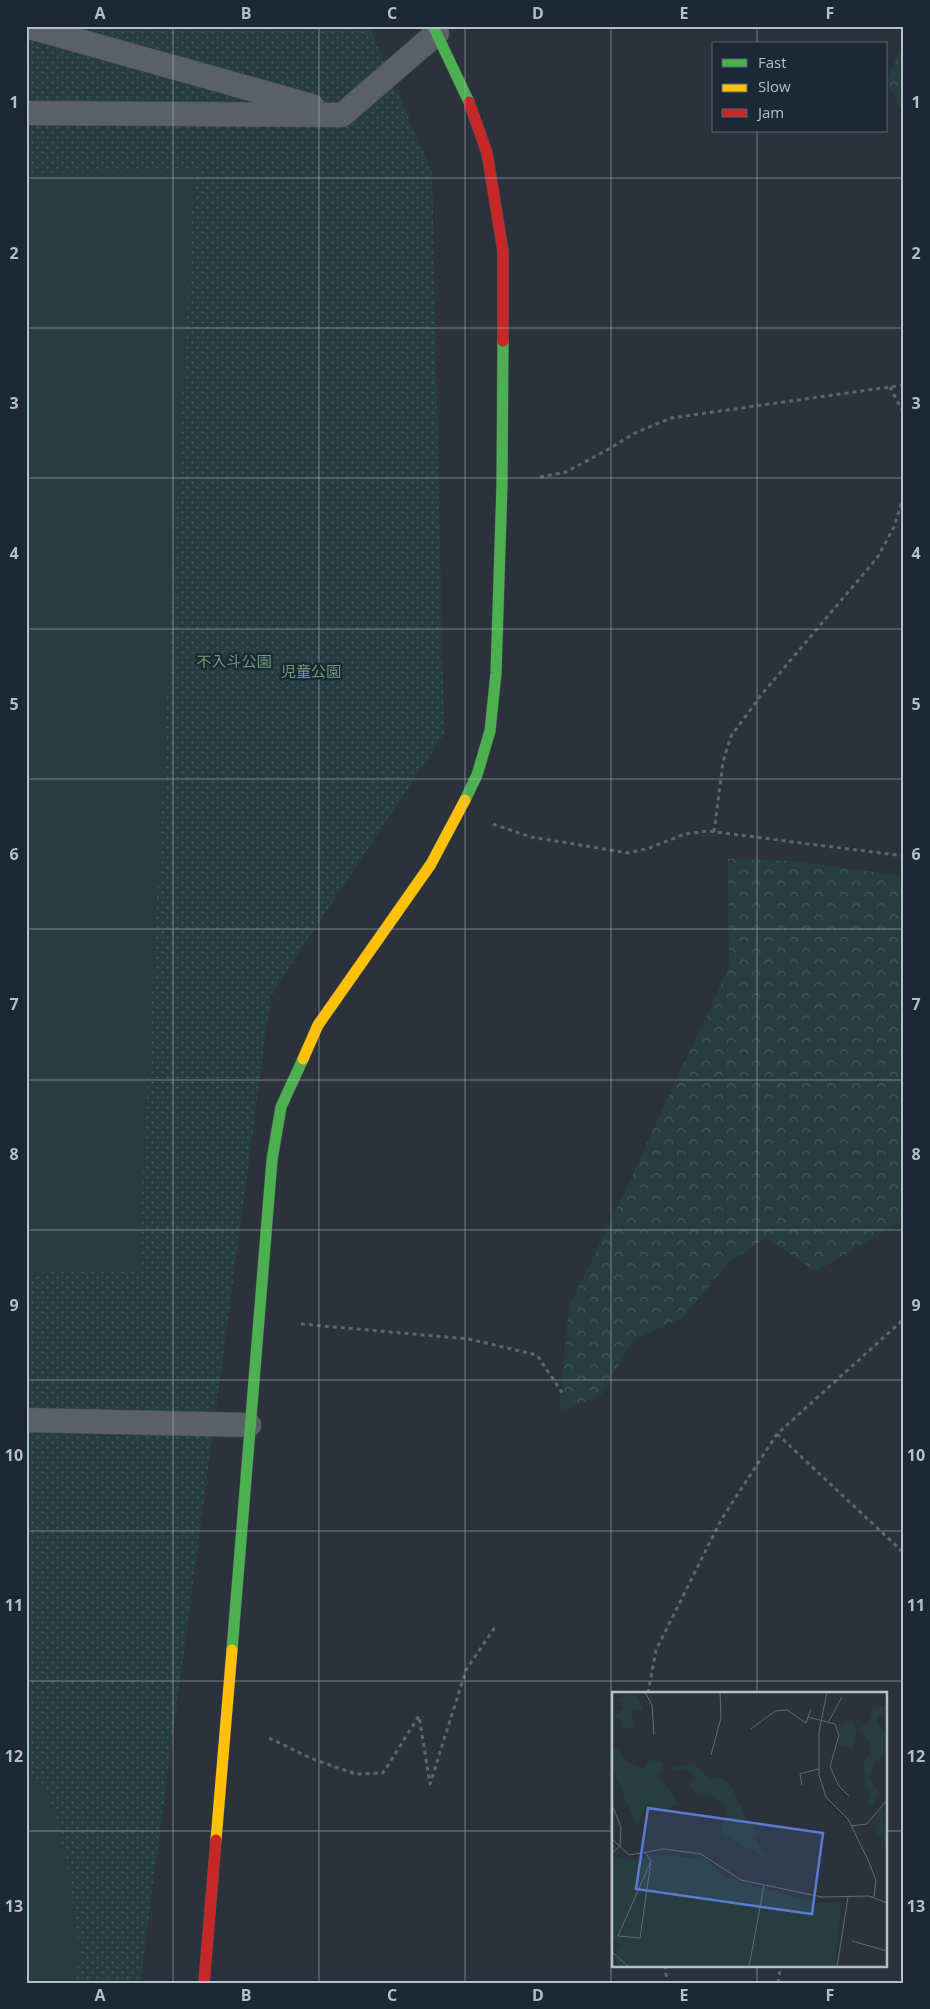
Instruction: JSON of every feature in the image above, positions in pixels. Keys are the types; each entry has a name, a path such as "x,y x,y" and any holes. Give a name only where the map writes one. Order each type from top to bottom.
{"street":[{"path":"204,1983 272,1160 281,1107 318,1025 431,864 459,812 476,775 490,731 496,673 502,485 503,251 487,153 466,92 435,30"}],"lane":[{"path":"26,26 342,115"},
{"path":"26,113 342,115 435,30"},
{"path":"26,1420 249,1425"}],"path":[{"path":"540,477 566,472 635,433 672,418 904,385"},
{"path":"890,387 904,414"},
{"path":"714,832 723,762 732,736 762,694 877,558 894,527 904,495"},
{"path":"492,824 532,837 628,853 649,848 685,834 714,832 904,856"},
{"path":"648,1692 656,1650 720,1520 777,1434 904,1319"},
{"path":"301,1324 469,1339 537,1356 564,1394"},
{"path":"777,1434 904,1553"},
{"path":"269,1738 315,1760 356,1774 383,1773 419,1716 430,1784 466,1670 495,1627"},
{"path":"664,1966 667,1983"},
{"path":"778,1983 781,1966"}],"green space":[{"name":"不入斗公園","path":"26,26 369,26 432,172 444,734 271,995 140,1983 26,1983"},
{"path":"904,40 904,116 888,83 888,79"},
{"path":"194,171 138,1269 26,1273 26,173"},
{"path":"728,859 793,861 904,876 904,1220 816,1271 766,1238 730,1261 682,1318 633,1340 601,1395 559,1413 569,1307 624,1194 729,966"},
{"path":"26,1765 51,1802 68,1870 79,1947 76,1983 26,1983"}],"traffic: fast":[{"path":"433,26 469,102"},
{"path":"465,800 477,775 490,731 496,673 502,485 503,341"},
{"path":"232,1650 272,1160 281,1107 303,1059"}],"traffic: slow":[{"path":"303,1059 318,1025 431,864 465,800"},
{"path":"216,1840 232,1650"}],"traffic: jam":[{"path":"469,102 487,153 503,251 503,341"},
{"path":"204,1983 216,1840"}],"park label":[{"name":"児童公園","path":"311,672"}]}
